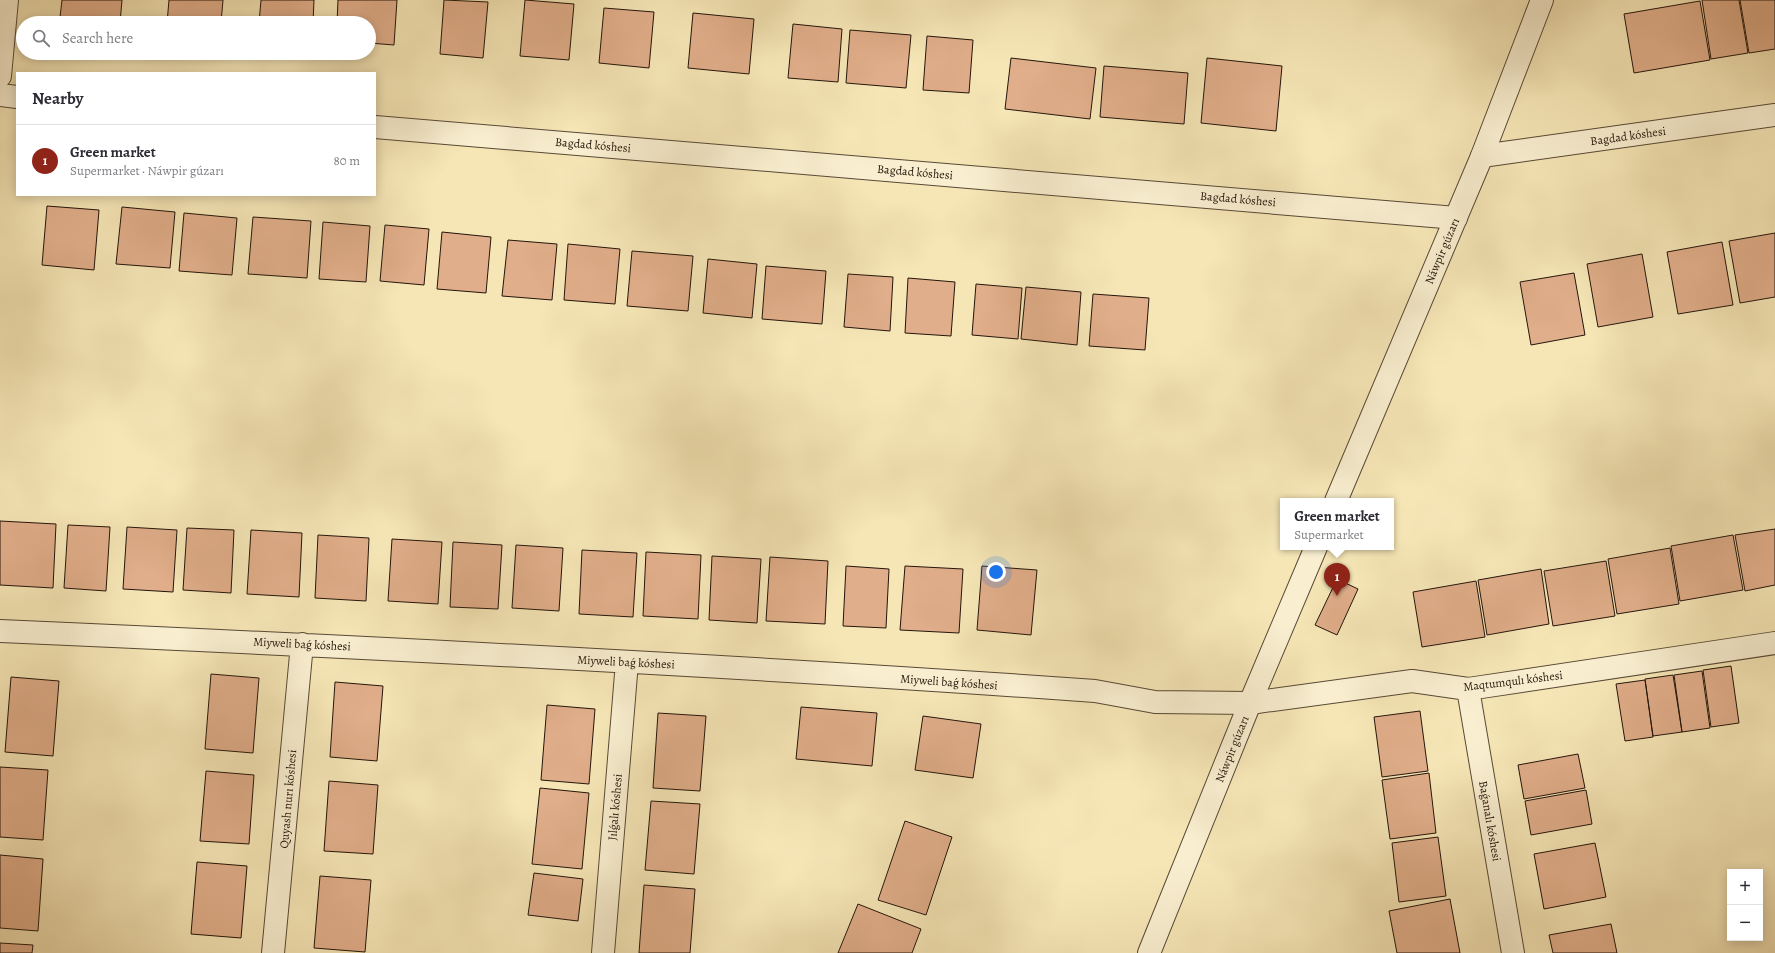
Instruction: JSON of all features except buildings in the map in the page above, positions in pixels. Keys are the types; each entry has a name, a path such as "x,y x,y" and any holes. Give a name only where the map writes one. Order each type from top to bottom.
{"street":[{"path":"0,76 7,0"},
{"name":"Náwpir gúzarı","path":"1337,498 1482,156 1542,0"},
{"path":"0,95 16,96"},
{"name":"Bagdad kóshesi","path":"1482,156 1775,115"},
{"name":"Bagdad kóshesi","path":"376,127 1456,218"},
{"name":"Náwpir gúzarı","path":"1149,953 1250,703 1315,550"},
{"name":"Miyweli baǵ kóshesi","path":"0,631 302,644 627,662 1095,691 1155,702 1250,703"},
{"name":"Maqtumqulı kóshesi","path":"1250,703 1412,681 1468,689 1775,643"},
{"name":"Quyash nurı kóshesi","path":"273,953 302,644"},
{"name":"Jılǵalı kóshesi","path":"602,953 627,662"},
{"name":"Baǵanalı kóshesi","path":"1468,689 1513,953"}],"place":[{"name":"Green market","path":"1337,596"}]}
